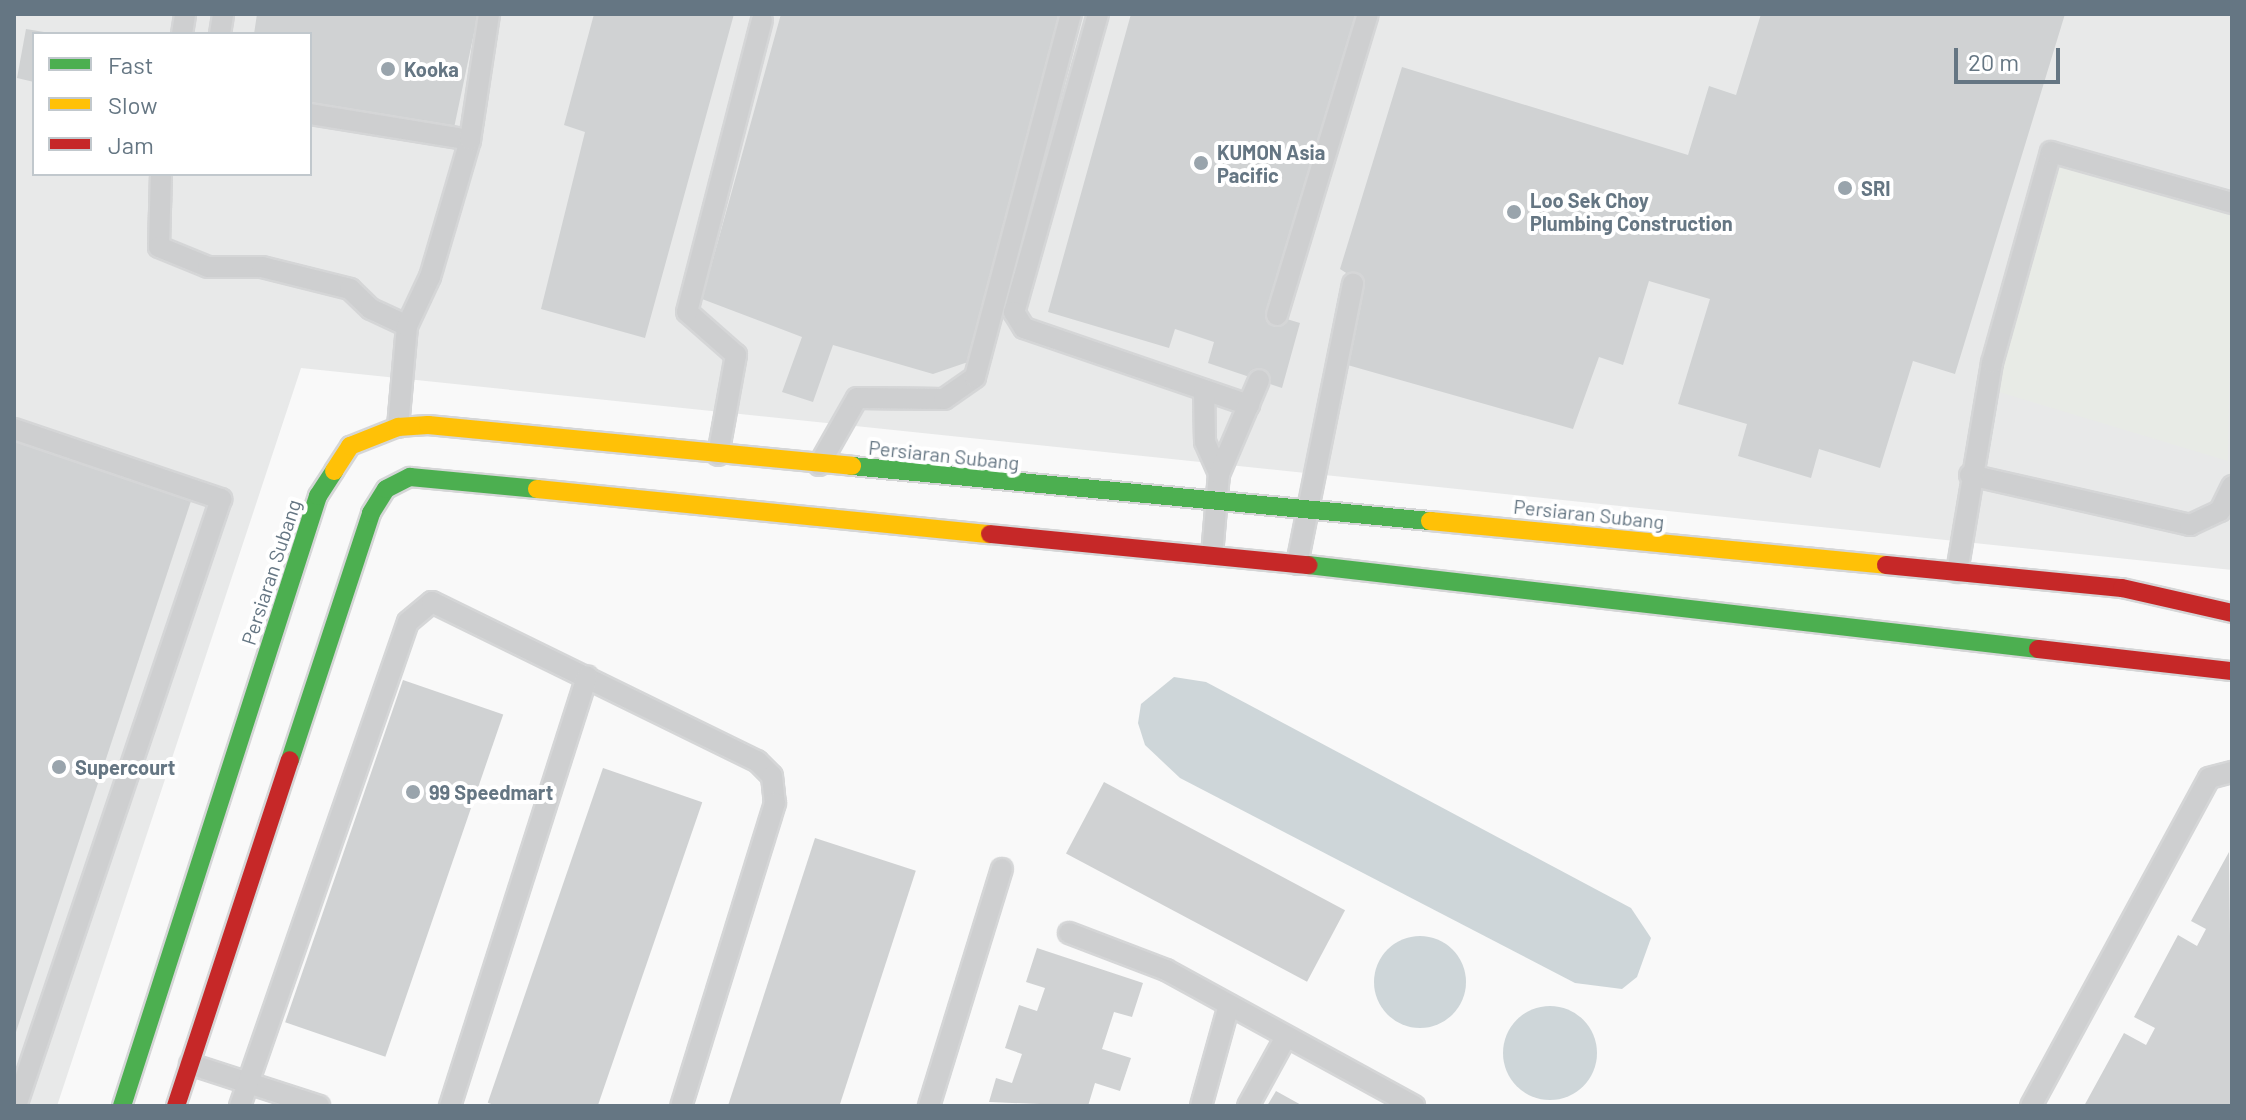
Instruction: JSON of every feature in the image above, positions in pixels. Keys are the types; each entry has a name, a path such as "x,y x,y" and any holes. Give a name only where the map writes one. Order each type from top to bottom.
{"street":[{"name":"Persiaran Subang","path":"122,1106 318,496 350,446 398,427 1216,504 1308,509 1957,572 2035,587 2122,588 2232,613"},
{"path":"176,1106 371,513 386,489 410,477 2032,634 2232,671"}],"lane":[{"path":"398,427 407,326 430,277 470,140 489,14"},
{"path":"819,465 857,398 944,399 975,377 1071,14"},
{"path":"1098,14 1014,312 1024,328 1249,405"},
{"path":"1277,315 1368,14"},
{"path":"718,455 736,355 687,312 762,20"},
{"path":"312,114 470,140"},
{"path":"1957,572 1970,475 2005,308 2051,152 2232,203"},
{"path":"161,176 159,247 208,267 262,267 350,289 371,309 407,326"},
{"path":"1297,564 1353,284"},
{"path":"1212,555 1219,474 1259,380"},
{"path":"1204,390 1205,442 1219,474"},
{"path":"14,429 221,499 16,1106"},
{"path":"1970,475 2190,525 2220,511 2232,486"},
{"path":"240,1106 418,607 432,602 757,761 776,791 681,1106"},
{"path":"450,1106 587,676"},
{"path":"2031,1106 2209,778 2232,772"},
{"path":"929,1106 1002,869"},
{"path":"1069,933 1166,970 1414,1106"},
{"path":"1201,1106 1229,1005"},
{"path":"1248,1106 1286,1037"},
{"path":"190,1064 319,1106"}],"shaded area":[{"path":"14,14 2232,14 2232,570 301,368 57,1106 14,1106"},
{"path":"2057,163 2232,215 2228,461 1989,389"},
{"path":"1174,677 1206,682 1631,908 1651,938 1637,977 1622,989 1575,983 1180,778 1145,745 1138,723 1141,704"},
{"path":"1420,936 1438,940 1452,950 1462,964 1466,982 1462,1000 1452,1014 1438,1024 1420,1028 1402,1024 1388,1014 1378,1000 1374,982 1378,964 1388,950 1402,940"},
{"path":"1550,1006 1568,1010 1583,1020 1593,1035 1597,1053 1593,1071 1583,1086 1568,1096 1550,1100 1532,1096 1517,1086 1507,1071 1503,1053 1507,1035 1517,1020 1532,1010"}],"building":[{"name":"Kooka","path":"257,14 478,14 454,128 312,104 312,32 254,32"},
{"path":"594,14 734,14 645,338 541,309 585,132 564,125"},
{"path":"781,14 1063,14 968,362 933,374 833,345 813,402 782,392 802,337 702,299"},
{"name":"KUMON Asia Pacific","path":"1131,14 1356,14 1267,313 1300,323 1282,388 1208,363 1214,342 1175,329 1169,348 1048,312"},
{"name":"SRI","path":"1761,14 2065,14 1955,374 1913,361 1880,468 1819,449 1811,478 1738,456 1747,424 1678,404 1710,299 1649,281 1623,365 1599,357 1573,429 1344,364 1362,283 1340,269 1402,67 1688,155 1709,86 1736,95"},
{"path":"26,29 44,32 32,32 32,82 17,78"},
{"name":"Supercourt","path":"14,439 192,498 15,1035 14,1035"},
{"path":"403,680 503,715 385,1057 285,1022"},
{"path":"603,768 702,802 598,1106 497,1106 488,1103"},
{"path":"1104,782 1345,910 1307,982 1066,854"},
{"path":"815,838 916,871 839,1106 728,1105"},
{"path":"2229,852 2232,1106 2084,1106 2124,1033 2146,1045 2155,1028 2134,1017 2178,935 2197,946 2206,929 2191,921"},
{"path":"1037,948 1143,983 1132,1017 1114,1012 1102,1049 1131,1058 1120,1091 1095,1083 1088,1106 989,1102 996,1078 1012,1083 1022,1054 1005,1048 1019,1005 1037,1011 1045,988 1026,982"},
{"path":"1276,1091 1303,1106 1267,1106"}],"traffic: fast":[{"path":"852,466 1430,521"},
{"path":"122,1106 318,496 334,471"},
{"path":"290,760 371,513 386,489 410,477 537,489"},
{"path":"1308,565 2038,649"}],"traffic: slow":[{"path":"334,471 350,446 398,427 428,425 852,466"},
{"path":"537,489 990,534"},
{"path":"1430,521 1886,565"}],"traffic: jam":[{"path":"990,534 1308,565"},
{"path":"1886,565 2122,588 2232,613"},
{"path":"2038,649 2232,671"},
{"path":"176,1106 290,760"}],"place":[{"name":"Kooka","path":"388,69"},
{"name":"KUMON Asia Pacific","path":"1201,163"},
{"name":"SRI","path":"1845,188"},
{"name":"Loo Sek Choy Plumbing Construction","path":"1514,212"},
{"name":"Supercourt","path":"59,767"},
{"name":"99 Speedmart","path":"413,792"}]}
